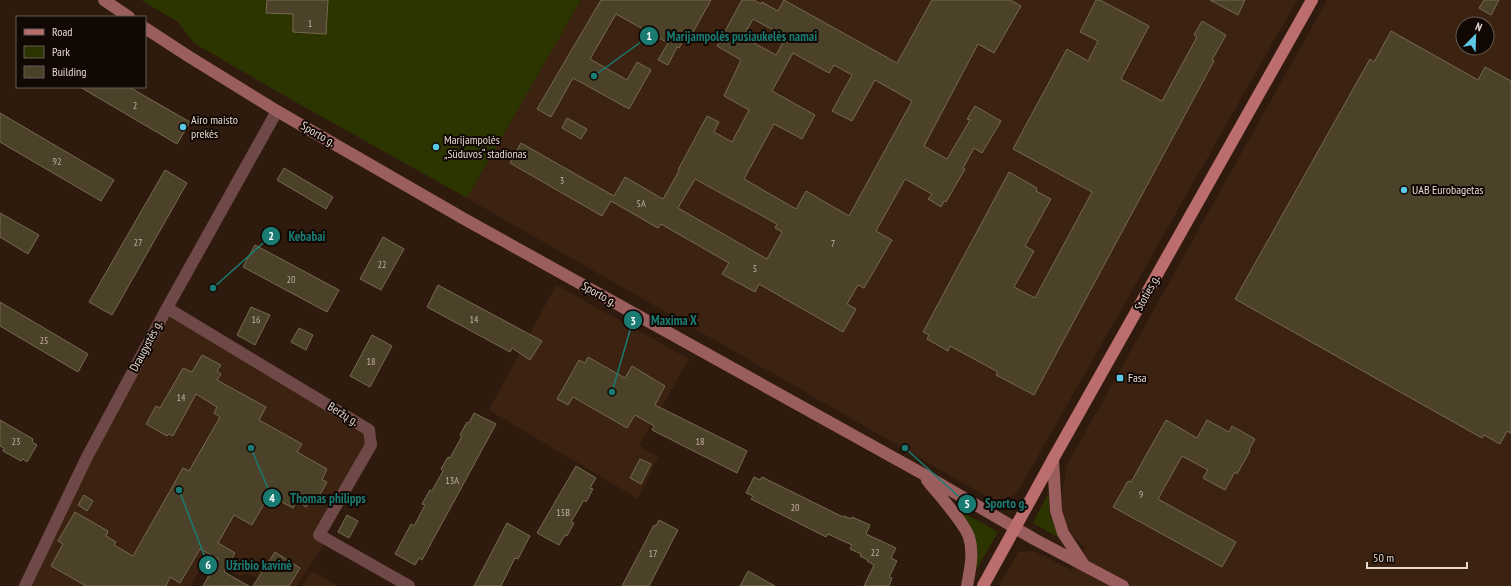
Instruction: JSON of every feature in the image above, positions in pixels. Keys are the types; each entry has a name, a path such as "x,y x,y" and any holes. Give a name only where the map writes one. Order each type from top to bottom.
{"main road":[{"name":"Stoties g.","path":"983,586 1312,0"}],"street":[{"path":"104,0 128,16"},
{"name":"Sporto g.","path":"146,29 277,111 466,220 923,474 1084,566 1123,586"},
{"name":"Draugystės g.","path":"25,586 87,457 167,308 277,111"},
{"name":"Beržų g.","path":"167,308 369,430 371,445 319,535 409,586"},
{"path":"1053,459 1056,511 1063,533 1084,566"},
{"path":"923,474 962,524 968,537 971,556 968,586"}],"shaded area":[{"path":"581,0 1297,0 1017,493 1005,501 993,500 467,198"},
{"path":"1327,0 1511,0 1511,586 999,586 1018,552 1034,551 1071,570 1085,548 1075,539 1061,519 1062,491 1067,465"},
{"path":"556,285 689,359 639,446 658,457 638,499 489,410"},
{"path":"167,308 369,430 371,445 319,535 327,539 297,586 275,586 247,573 239,576 207,558 190,586 25,586"},
{"path":"312,571 338,586 302,586"}],"green space":[{"name":"Marijampolės „Sūduvos“ stadionas","path":"141,0 581,0 467,198 194,43 178,22"},
{"path":"1049,492 1051,517 1061,539 1033,523"},
{"path":"953,507 998,532 972,577 975,561"}],"building":[{"path":"267,0 328,0 326,34 293,32 293,14 266,13"},
{"path":"601,0 711,0 692,34 688,32 679,48 677,47 668,65 658,60 668,43 616,14 590,59 627,80 637,62 651,70 629,109 573,78 551,117 537,109"},
{"path":"742,0 754,0 761,4 762,2 778,11 784,0 897,63 932,0 1010,0 1021,6 994,53 978,44 924,146 947,159 970,120 967,119 975,106 1001,121 982,153 974,148 963,168 965,169 946,202 944,201 941,207 928,199 932,194 905,179 876,231 892,240 864,288 858,285 847,304 856,309 843,332 759,284 755,292 722,274 729,263 661,224 658,228 611,201 602,216 510,163 521,143 614,196 625,177 663,199 707,116 719,122 714,132 732,142 749,110 724,96 741,60 717,46","holes":["753,19 786,37 776,55 743,37","793,53 829,73 834,65 852,75 832,111 852,121 875,80 912,101 849,216 806,191 796,209 744,179 774,124 802,139 815,115 772,91","695,179 777,224 775,228 782,232 767,259 678,208"]},
{"path":"1096,0 1100,0 1149,26 1121,79 1162,101 1197,37 1194,35 1202,21 1226,35 1212,60 1214,61 1034,395 996,375 998,372 950,346 948,351 927,339 929,335 923,332 1009,172 1037,188 1036,191 1051,199 1025,246 1034,251 1014,287 1035,298 1092,192 1013,149 1067,49 1088,61 1098,41 1080,32"},
{"path":"1210,0 1245,0 1238,15"},
{"path":"1484,0 1499,0 1491,15 1479,8"},
{"name":"UAB Eurobagetas","path":"1391,31 1478,80 1485,67 1511,81 1511,433 1507,431 1500,444 1484,435 1482,438 1235,299 1370,59 1374,62"},
{"path":"82,88 131,88 190,122 177,144"},
{"path":"0,113 114,180 101,201 0,142"},
{"path":"567,118 587,129 581,139 562,128"},
{"path":"284,168 333,197 326,209 277,180"},
{"path":"165,170 187,183 112,315 89,302"},
{"path":"0,213 39,235 28,254 0,237"},
{"path":"383,237 404,249 381,290 360,279"},
{"path":"255,245 339,290 327,312 243,267"},
{"path":"438,285 542,341 530,360 512,348 510,352 427,307"},
{"path":"0,302 88,354 78,372 0,326"},
{"path":"251,307 270,315 255,345 237,335"},
{"path":"299,328 313,335 306,350 291,342"},
{"path":"372,335 392,346 370,387 350,376"},
{"path":"202,355 221,365 217,371 221,374 217,380 266,407 259,420 302,444 297,452 327,469 322,480 327,482 315,504 310,501 306,507 297,501 293,508 269,495 252,525 234,515 218,543 235,553 224,572 249,586 203,586 218,559 200,549 180,583 170,577 166,586 86,586 51,566 63,544 58,541 75,512 108,531 106,536 116,542 114,545 133,556 183,468 189,471 220,417 214,413 217,407 196,394 173,436 169,434 167,436 146,424 156,406 160,408 183,368 192,372"},
{"path":"588,357 625,378 632,366 665,386 655,405 747,451 737,473 652,430 654,426 635,415 627,428 573,397 568,405 557,399 579,360 585,363"},
{"path":"474,413 496,424 422,560 419,558 415,565 395,554 411,524 414,526 425,505 422,504 430,490 432,491 443,471 441,469 448,457 450,458 462,436 460,435"},
{"path":"0,420 33,439 32,442 37,445 27,462 23,459 21,461 3,451 4,448 0,446"},
{"path":"1166,420 1197,438 1207,420 1229,432 1232,426 1255,439 1237,474 1235,472 1225,490 1203,478 1208,470 1182,456 1158,499 1236,542 1222,567 1113,507 1128,481 1131,482"},
{"path":"640,459 651,464 641,484 630,478"},
{"path":"576,466 596,478 590,488 593,489 586,502 584,500 571,522 574,523 567,536 565,535 559,545 537,533"},
{"path":"754,477 760,480 762,477 843,517 844,516 851,519 852,517 870,525 866,534 896,548 891,558 897,561 889,577 892,578 889,586 864,586 874,565 860,556 861,554 850,549 852,545 828,534 826,537 751,499 753,496 746,493"},
{"path":"84,495 93,501 87,511 78,505"},
{"path":"347,515 358,521 349,538 338,532"},
{"path":"659,520 678,530 649,586 622,586 654,525 656,526"},
{"path":"507,523 530,536 518,559 515,558 501,586 474,586"},
{"path":"275,552 300,568 289,586 253,586"},
{"path":"748,571 775,586 740,586"}],"place":[{"name":"Marijampolės pusiaukelės namai","path":"594,76"},
{"name":"Airo maisto prekės","path":"183,127"},
{"name":"Marijampolės „Sūduvos“ stadionas","path":"436,147"},
{"name":"UAB Eurobagetas","path":"1404,190"},
{"name":"Kebabai","path":"213,288"},
{"name":"Fasa","path":"1120,378"},
{"name":"Maxima X","path":"612,392"},
{"name":"Thomas philipps","path":"251,448"},
{"name":"Sporto g.","path":"905,448"},
{"name":"Užribio kavinė","path":"179,490"}]}
